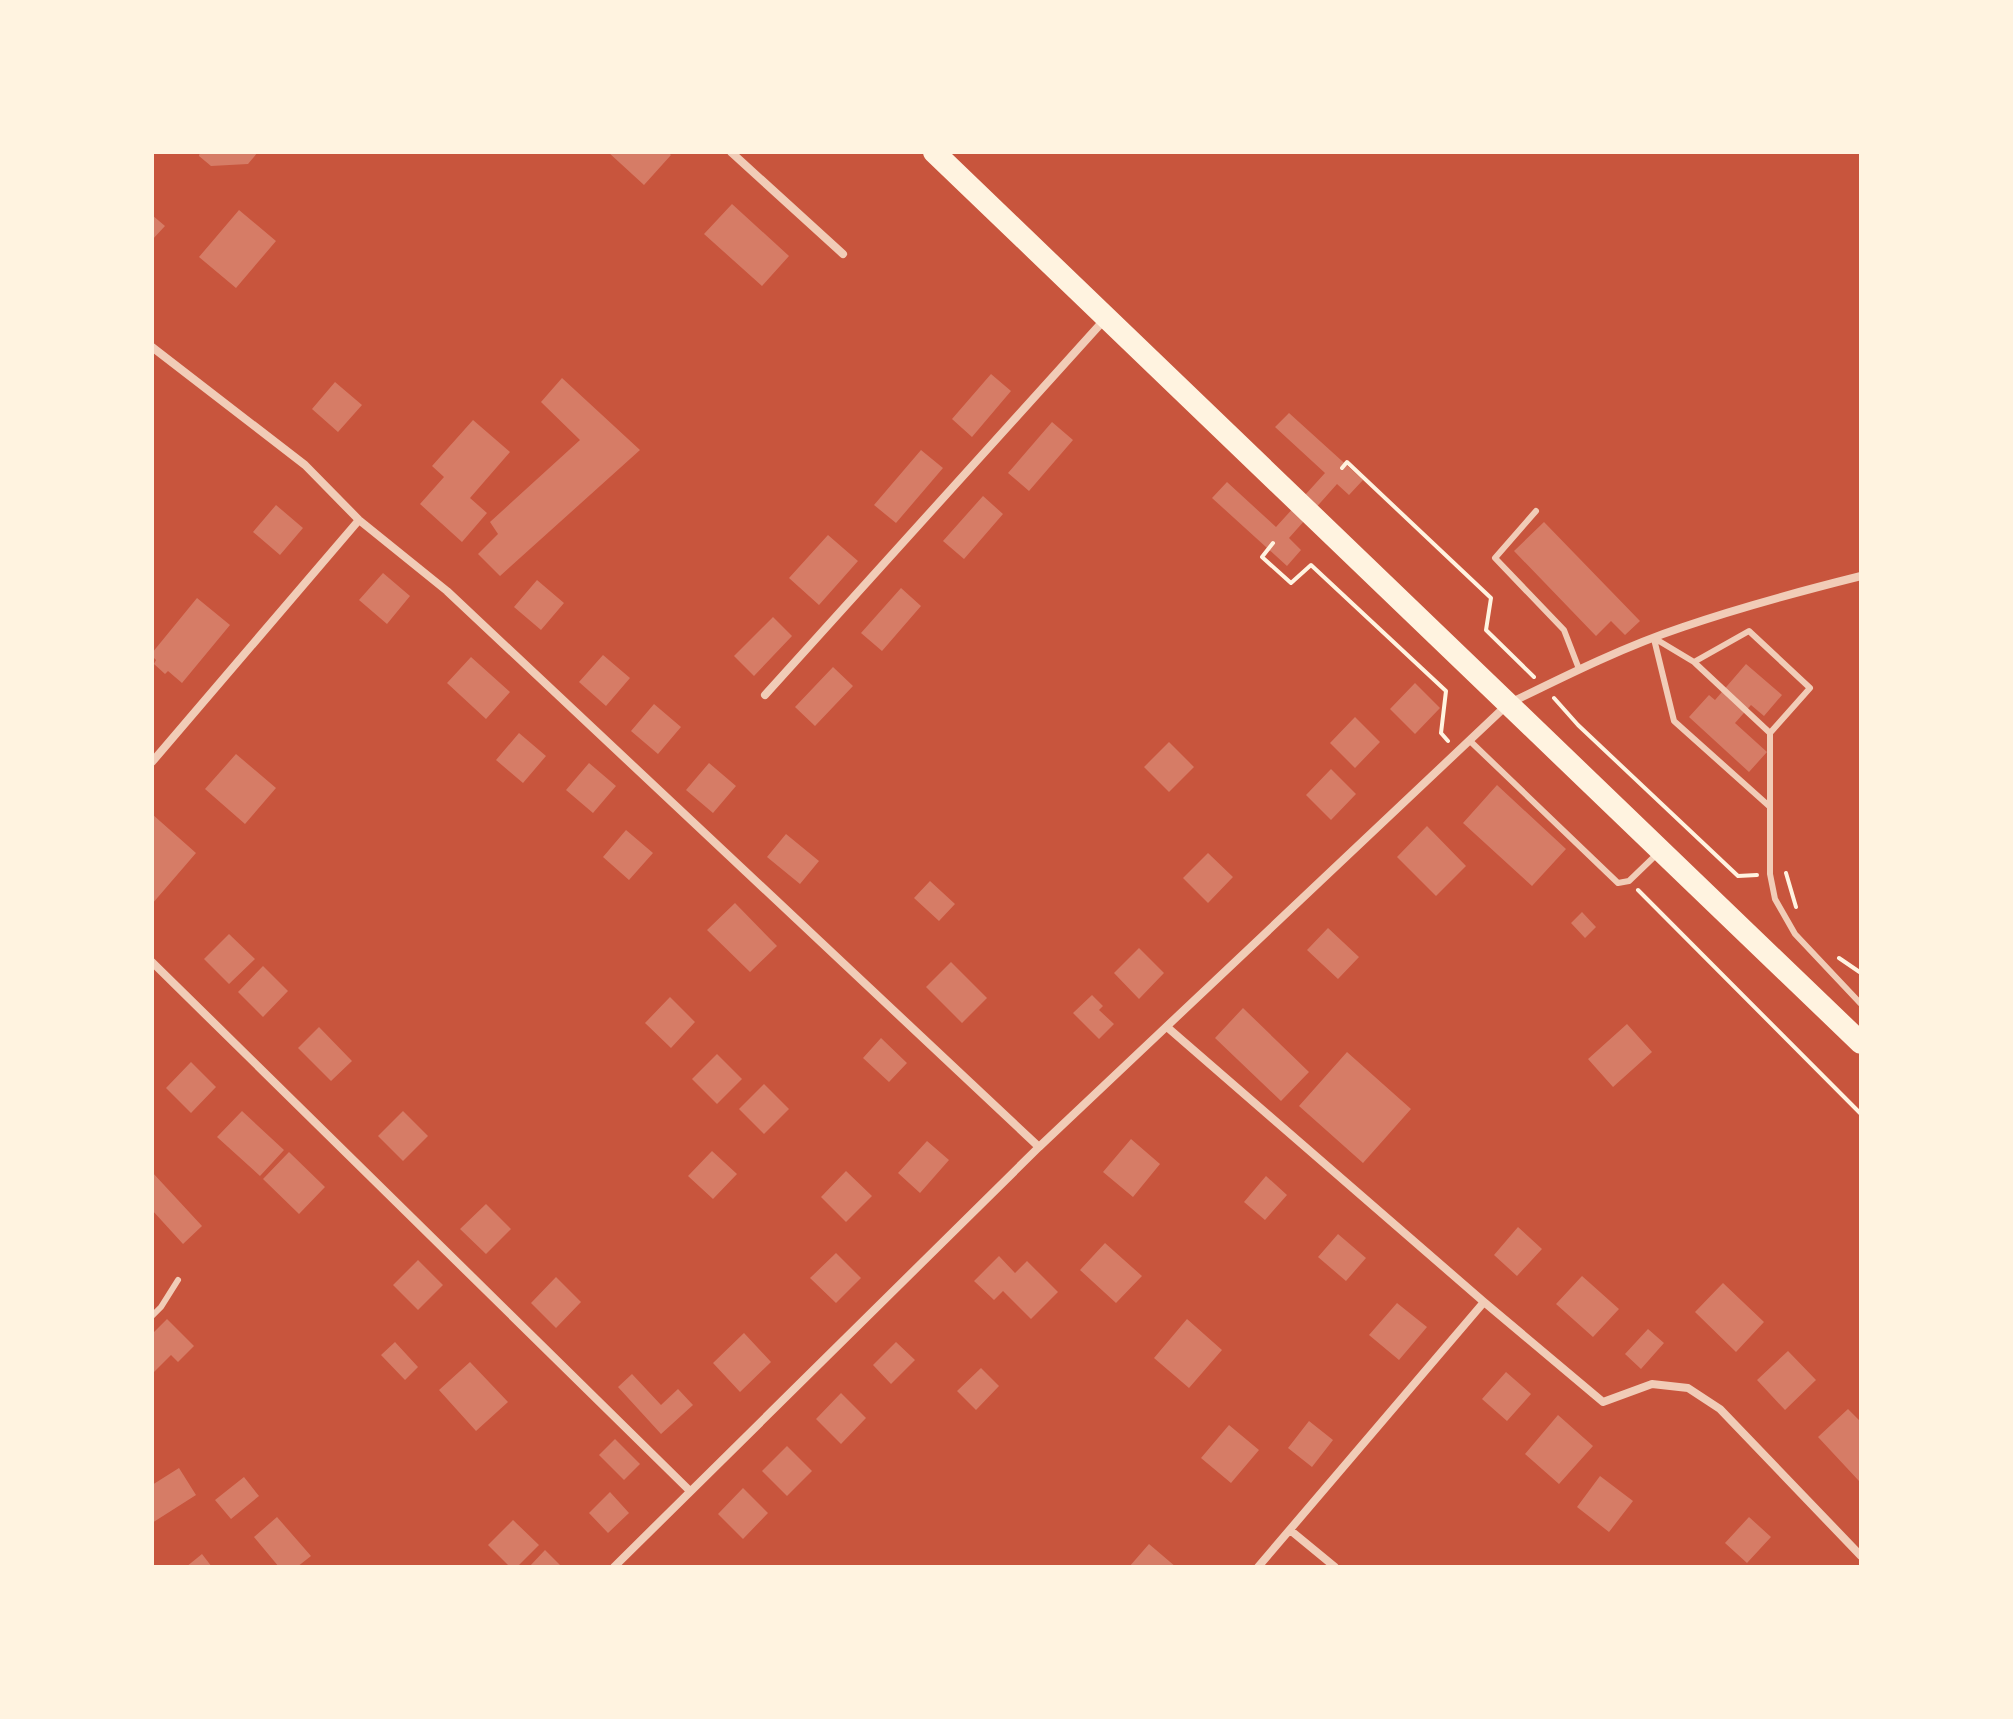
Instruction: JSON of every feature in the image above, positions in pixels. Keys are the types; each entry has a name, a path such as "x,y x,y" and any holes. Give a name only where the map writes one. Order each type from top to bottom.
{"highway":[{"path":"934,152 1861,1043"}],"street":[{"path":"731,152 843,254"},
{"path":"765,695 1106,317"},
{"path":"152,347 305,465 359,520 447,591 1039,1147"},
{"path":"152,762 359,520"},
{"path":"614,1567 1039,1147 1508,704 1579,669 1680,627 1861,576"},
{"path":"152,962 690,1491"},
{"path":"1167,1027 1603,1402 1652,1384 1688,1388 1720,1409 1861,1556"},
{"path":"1258,1567 1484,1302"},
{"path":"1290,1530 1335,1567"}],"lane":[{"path":"1536,511 1495,558 1564,630 1579,669"},
{"path":"1694,662 1749,631 1810,688 1770,733 1770,874 1775,899 1795,934 1861,1004"},
{"path":"1654,638 1694,662 1770,733"},
{"path":"1654,638 1674,721 1769,806"},
{"path":"1469,740 1618,883 1629,881 1660,851"},
{"path":"152,1316 178,1280"}],"path":[{"path":"1342,468 1347,462 1491,598 1486,630 1578,725 1738,876 1786,873 1797,910"},
{"path":"1829,952 1861,973"}],"building":[{"path":"200,152 258,152 248,164 211,166 199,156"},
{"path":"608,152 668,152 671,155 644,185"},
{"path":"732,204 789,256 762,286 704,234"},
{"path":"239,210 276,241 236,288 199,257"},
{"path":"152,215 165,226 152,240"},
{"path":"991,374 1011,391 972,437 952,419"},
{"path":"562,378 640,450 500,576 478,554 498,534 490,522 580,440 541,402"},
{"path":"335,382 362,405 338,432 312,409"},
{"path":"1289,413 1363,480 1349,495 1337,484 1289,538 1301,550 1287,566 1212,498 1227,482 1276,527 1325,473 1275,427"},
{"path":"473,420 510,452 470,498 487,513 462,542 420,504 444,477 432,466"},
{"path":"1052,422 1073,440 1029,491 1008,473"},
{"path":"921,450 943,468 896,523 874,505"},
{"path":"983,496 1003,514 964,559 943,541"},
{"path":"276,505 303,528 280,555 253,532"},
{"path":"1544,522 1640,621 1625,635 1611,621 1596,636 1514,551"},
{"path":"828,535 858,561 819,605 789,578"},
{"path":"383,573 410,596 387,624 359,600"},
{"path":"537,580 564,603 541,630 514,607"},
{"path":"901,588 921,606 882,651 861,633"},
{"path":"197,598 230,625 182,683 154,664 156,660 152,653"},
{"path":"773,617 792,636 754,676 734,656"},
{"path":"603,655 630,678 606,706 579,682"},
{"path":"471,657 510,692 486,719 447,683"},
{"path":"1746,664 1782,695 1764,716 1751,705 1735,723 1767,752 1749,772 1689,717 1709,695 1715,700"},
{"path":"833,667 853,686 815,726 795,707"},
{"path":"1415,683 1440,708 1415,734 1390,709"},
{"path":"654,704 681,727 658,754 631,731"},
{"path":"1355,717 1380,742 1355,768 1330,743"},
{"path":"519,733 546,756 523,783 496,760"},
{"path":"1169,742 1194,767 1169,792 1144,767"},
{"path":"236,754 276,788 245,824 205,789"},
{"path":"589,763 616,786 593,813 566,790"},
{"path":"709,763 736,786 713,813 686,790"},
{"path":"1331,769 1356,794 1331,820 1306,795"},
{"path":"1497,785 1566,849 1532,886 1463,823"},
{"path":"152,814 196,853 152,904"},
{"path":"1427,826 1466,866 1436,896 1397,857"},
{"path":"626,830 653,853 629,880 603,857"},
{"path":"786,834 819,861 800,884 767,857"},
{"path":"1208,853 1233,877 1208,903 1183,878"},
{"path":"930,881 955,904 939,921 914,898"},
{"path":"735,903 777,946 750,972 707,930"},
{"path":"1582,912 1596,927 1585,938 1571,923"},
{"path":"1328,928 1359,957 1338,979 1307,950"},
{"path":"229,934 255,959 229,984 204,959"},
{"path":"1139,948 1164,973 1139,999 1114,973"},
{"path":"951,962 987,998 962,1023 926,987"},
{"path":"263,966 288,991 263,1017 238,992"},
{"path":"1092,995 1103,1006 1099,1010 1114,1024 1099,1039 1073,1013"},
{"path":"670,997 695,1022 671,1048 645,1023"},
{"path":"1243,1008 1309,1072 1281,1101 1215,1038"},
{"path":"1627,1024 1652,1052 1613,1087 1588,1059"},
{"path":"319,1027 352,1061 331,1081 298,1048"},
{"path":"881,1038 907,1063 889,1082 863,1058"},
{"path":"1347,1052 1411,1109 1363,1163 1299,1106"},
{"path":"717,1054 742,1079 717,1104 692,1079"},
{"path":"191,1062 216,1087 191,1113 166,1088"},
{"path":"764,1084 789,1109 764,1134 739,1109"},
{"path":"242,1111 284,1150 260,1176 217,1137"},
{"path":"403,1111 428,1136 403,1161 378,1136"},
{"path":"1131,1139 1160,1164 1133,1197 1103,1172"},
{"path":"927,1141 949,1160 920,1193 898,1173"},
{"path":"712,1151 737,1174 713,1199 688,1176"},
{"path":"289,1152 325,1187 299,1214 263,1179"},
{"path":"846,1171 872,1196 846,1222 821,1197"},
{"path":"152,1172 202,1226 183,1244 152,1210"},
{"path":"1266,1176 1287,1195 1265,1220 1244,1202"},
{"path":"486,1204 511,1229 486,1254 460,1229"},
{"path":"1518,1227 1542,1249 1517,1276 1494,1255"},
{"path":"1338,1234 1366,1258 1346,1281 1318,1257"},
{"path":"1105,1243 1142,1276 1116,1303 1080,1270"},
{"path":"836,1253 861,1278 836,1303 810,1278"},
{"path":"999,1256 1015,1273 1027,1261 1058,1292 1031,1319 1003,1291 994,1300 974,1281"},
{"path":"418,1260 443,1285 418,1310 393,1285"},
{"path":"1582,1276 1619,1309 1593,1337 1556,1304"},
{"path":"556,1277 581,1302 556,1328 531,1303"},
{"path":"1723,1283 1764,1322 1736,1352 1695,1312"},
{"path":"1397,1303 1427,1327 1399,1360 1369,1335"},
{"path":"167,1319 194,1346 178,1362 171,1355 152,1374 152,1334"},
{"path":"1187,1319 1222,1350 1189,1388 1154,1358"},
{"path":"1648,1329 1664,1343 1641,1369 1625,1354"},
{"path":"744,1333 771,1362 740,1392 713,1363"},
{"path":"395,1342 418,1367 405,1380 381,1355"},
{"path":"896,1342 915,1360 891,1384 873,1365"},
{"path":"1788,1351 1816,1380 1785,1410 1757,1380"},
{"path":"470,1362 508,1402 476,1431 439,1390"},
{"path":"981,1368 999,1386 976,1410 957,1391"},
{"path":"1506,1372 1531,1394 1507,1421 1482,1399"},
{"path":"632,1374 661,1405 678,1389 693,1405 661,1434 618,1387"},
{"path":"841,1393 866,1418 841,1444 816,1419"},
{"path":"1848,1409 1861,1422 1859,1481 1818,1437"},
{"path":"1558,1415 1593,1446 1559,1484 1525,1454"},
{"path":"1309,1421 1333,1440 1312,1467 1288,1448"},
{"path":"1229,1425 1259,1450 1231,1483 1201,1458"},
{"path":"615,1439 640,1464 624,1480 599,1455"},
{"path":"787,1446 812,1471 787,1496 762,1471"},
{"path":"179,1468 196,1495 152,1523 152,1485"},
{"path":"1600,1476 1633,1501 1609,1532 1577,1507"},
{"path":"244,1477 259,1496 231,1519 215,1500"},
{"path":"743,1488 768,1513 743,1539 718,1514"},
{"path":"610,1492 629,1513 608,1533 589,1513"},
{"path":"277,1517 311,1556 297,1567 279,1567 254,1537"},
{"path":"1749,1517 1771,1537 1747,1563 1725,1543"},
{"path":"513,1520 539,1545 517,1567 510,1567 488,1545"},
{"path":"1149,1544 1176,1567 1129,1567"},
{"path":"545,1550 562,1567 529,1567"},
{"path":"202,1554 212,1567 186,1567"}]}
